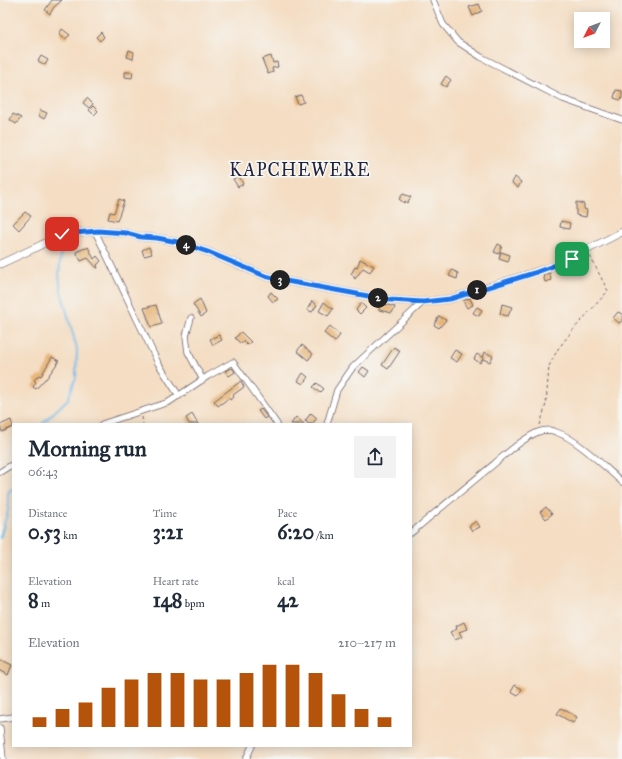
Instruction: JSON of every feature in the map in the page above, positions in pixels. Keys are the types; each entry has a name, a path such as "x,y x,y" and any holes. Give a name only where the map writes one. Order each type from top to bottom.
{"street":[{"path":"433,0 443,24 454,38 481,57 563,100 622,120"},
{"path":"95,231 158,363 179,396"},
{"path":"0,264 62,234 95,231 126,233 141,237 178,242 208,252 265,276 286,281 374,297 423,302 450,299 557,265 622,232"},
{"path":"327,423 337,390 353,367 423,302"},
{"path":"191,318 186,336 188,352 202,380"},
{"path":"105,423 169,402 233,362 276,423"},
{"path":"412,532 512,449 540,431 547,430 556,432 567,437 622,482"},
{"path":"0,472 12,465"},
{"path":"0,719 12,717"},
{"path":"0,728 3,759"},
{"path":"246,759 252,747"}],"path":[{"path":"540,431 546,404 549,366 558,349 572,331 608,291 587,251"}],"building":[{"path":"52,0 62,0 54,7 50,14 45,10"},
{"path":"479,4 482,11 473,16 469,7"},
{"path":"62,29 70,35 65,39 59,35"},
{"path":"101,32 104,37 100,41 96,37"},
{"path":"129,50 134,52 133,59 127,57"},
{"path":"41,56 48,60 45,65 38,61"},
{"path":"271,56 273,63 277,62 278,67 272,68 273,72 268,74 262,59"},
{"path":"125,72 133,72 132,78 125,77"},
{"path":"446,76 451,80 446,87 441,84"},
{"path":"616,90 622,91 622,98 620,100 614,98"},
{"path":"301,95 304,102 298,104 295,97"},
{"path":"87,98 93,104 89,108 83,103"},
{"path":"93,106 98,111 94,115 89,110"},
{"path":"40,110 47,113 44,119 39,116"},
{"path":"13,114 21,118 16,124 10,120"},
{"path":"239,176 243,184 238,187 233,179"},
{"path":"515,177 521,182 518,188 512,183"},
{"path":"403,194 411,197 407,203 405,201 404,203 399,199"},
{"path":"119,199 124,201 117,221 108,219 110,212 114,213"},
{"path":"576,202 584,204 584,209 587,210 586,217 576,215"},
{"path":"25,212 31,216 19,230 13,224"},
{"path":"561,221 570,223 569,229 560,227"},
{"path":"498,244 502,246 499,254 494,252"},
{"path":"88,247 94,259 97,256 101,261 97,265 98,268 88,258 81,261 76,252"},
{"path":"149,247 152,254 144,256 142,250"},
{"path":"501,252 510,255 508,262 499,259"},
{"path":"360,259 374,266 370,272 363,268 355,279 351,274 355,267 357,268"},
{"path":"452,270 458,273 457,279 449,276"},
{"path":"550,273 551,280 545,282 543,275"},
{"path":"271,292 278,299 273,302 268,296"},
{"path":"470,298 473,305 467,308 463,301"},
{"path":"200,299 206,313 201,317 193,304"},
{"path":"312,301 317,305 312,312 307,310"},
{"path":"324,302 333,309 328,316 319,311"},
{"path":"361,303 366,308 360,314 356,310"},
{"path":"381,303 395,307 392,313 379,310"},
{"path":"502,304 512,307 508,316 500,314"},
{"path":"156,305 162,324 151,327 144,308"},
{"path":"477,307 482,310 479,316 473,313"},
{"path":"618,312 622,314 622,321 619,323 613,318"},
{"path":"439,316 446,320 439,328 434,325"},
{"path":"330,326 340,335 335,342 324,333"},
{"path":"241,332 251,342 247,345 243,341 241,344 235,338"},
{"path":"219,335 222,340 213,345 210,339"},
{"path":"302,345 313,354 308,360 297,351"},
{"path":"394,347 400,351 388,369 382,365"},
{"path":"455,350 462,354 457,362 450,358"},
{"path":"485,352 493,356 490,362 483,359 480,363 474,359 477,354 483,358"},
{"path":"52,357 59,361 46,379 36,389 33,387 36,382 34,380 39,375 41,376"},
{"path":"363,367 369,371 365,377 359,372"},
{"path":"232,368 235,372 229,376 225,371"},
{"path":"303,373 308,377 303,384 298,381"},
{"path":"241,381 244,387 233,395 234,397 230,400 229,398 218,406 214,401"},
{"path":"317,383 324,389 320,393 313,387"},
{"path":"261,409 267,417 264,419 258,411"},
{"path":"311,413 317,418 313,423 308,423 305,421"},
{"path":"192,414 197,423 188,423 186,418"},
{"path":"296,417 303,423 292,423"},
{"path":"11,420 12,427 2,432 0,425"},
{"path":"546,507 552,514 546,519 540,512"},
{"path":"476,521 480,527 472,531 469,526"},
{"path":"464,622 467,629 459,632 462,637 455,640 450,632 457,629 456,626"},
{"path":"0,659 12,665 8,675 0,671"},
{"path":"515,685 522,689 518,696 511,692"},
{"path":"561,708 577,717 573,723 557,714"}],"waterway":[{"path":"43,423 68,399 76,377 77,349 61,291 59,275 62,239"},
{"path":"0,538 8,511 8,493 12,488"}],"district":[{"name":"KAPCHEWERE","path":"300,170"}],"route":[{"path":"62,234 98,231 126,233 141,237 157,238 178,242 208,252 265,276 350,294 390,300 423,302 450,299 534,273 572,259"}]}
